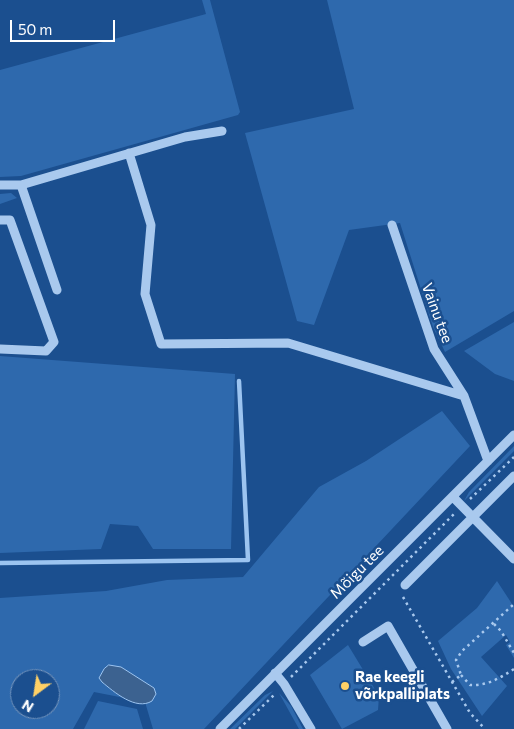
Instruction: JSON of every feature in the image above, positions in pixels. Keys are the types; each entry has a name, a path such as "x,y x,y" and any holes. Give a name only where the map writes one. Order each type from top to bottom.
{"street":[{"path":"0,185 21,185 185,137 222,131"},
{"path":"129,153 151,225 146,294 161,344 288,342 464,396"},
{"path":"21,185 57,290"},
{"path":"0,220 10,220 54,342 46,351 0,349"},
{"name":"Vainu tee","path":"392,225 434,349 464,396 488,461"},
{"name":"Mõigu tee","path":"220,729 514,435"},
{"path":"401,588 514,476"},
{"path":"453,497 514,559"},
{"path":"363,642 388,626 447,729"},
{"path":"275,674 284,684 311,729"}],"path":[{"path":"239,729 462,506 514,457"},
{"path":"392,577 401,588 470,713 485,729"},
{"path":"514,604 462,651 456,660 461,676 470,685 476,686 490,683 514,669"},
{"path":"494,624 501,631 514,653"},
{"path":"452,682 461,676"},
{"path":"276,693 280,700"}],"shaded area":[{"path":"202,0 210,0 240,112 238,115 21,176 0,177 0,70 206,14"},
{"path":"327,0 514,0 514,311 445,352 433,327 400,223 349,230 314,325 297,321 245,133 354,109"},
{"path":"11,193 17,198 0,204 0,194"},
{"path":"514,322 514,381 495,374 464,351"},
{"path":"0,356 235,374 231,549 153,549 138,526 110,524 101,549 0,553"},
{"path":"442,411 470,446 204,729 153,729 145,702 94,692 73,729 0,729 0,598 106,591 167,580 243,577 319,487 366,461"},
{"path":"514,446 514,451 464,501 469,492"},
{"path":"497,581 514,607 514,658 506,645 510,642 506,635 481,657 507,686 482,716 451,669 438,641 477,608"},
{"name":"Rae keegli võrkpalliplats","path":"348,645 379,696 378,710 342,729 310,675"},
{"path":"109,665 121,667 154,688 156,694 152,701 139,704 132,702 102,682 99,678 104,669"},
{"path":"273,691 235,729 230,729 265,695"},
{"path":"279,693 291,706 303,729 299,729"},
{"path":"98,701 137,709 143,729 84,729"}],"waterway":[{"path":"0,563 248,560 239,381"}],"place":[{"name":"Rae keegli võrkpalliplats","path":"345,686"}]}
